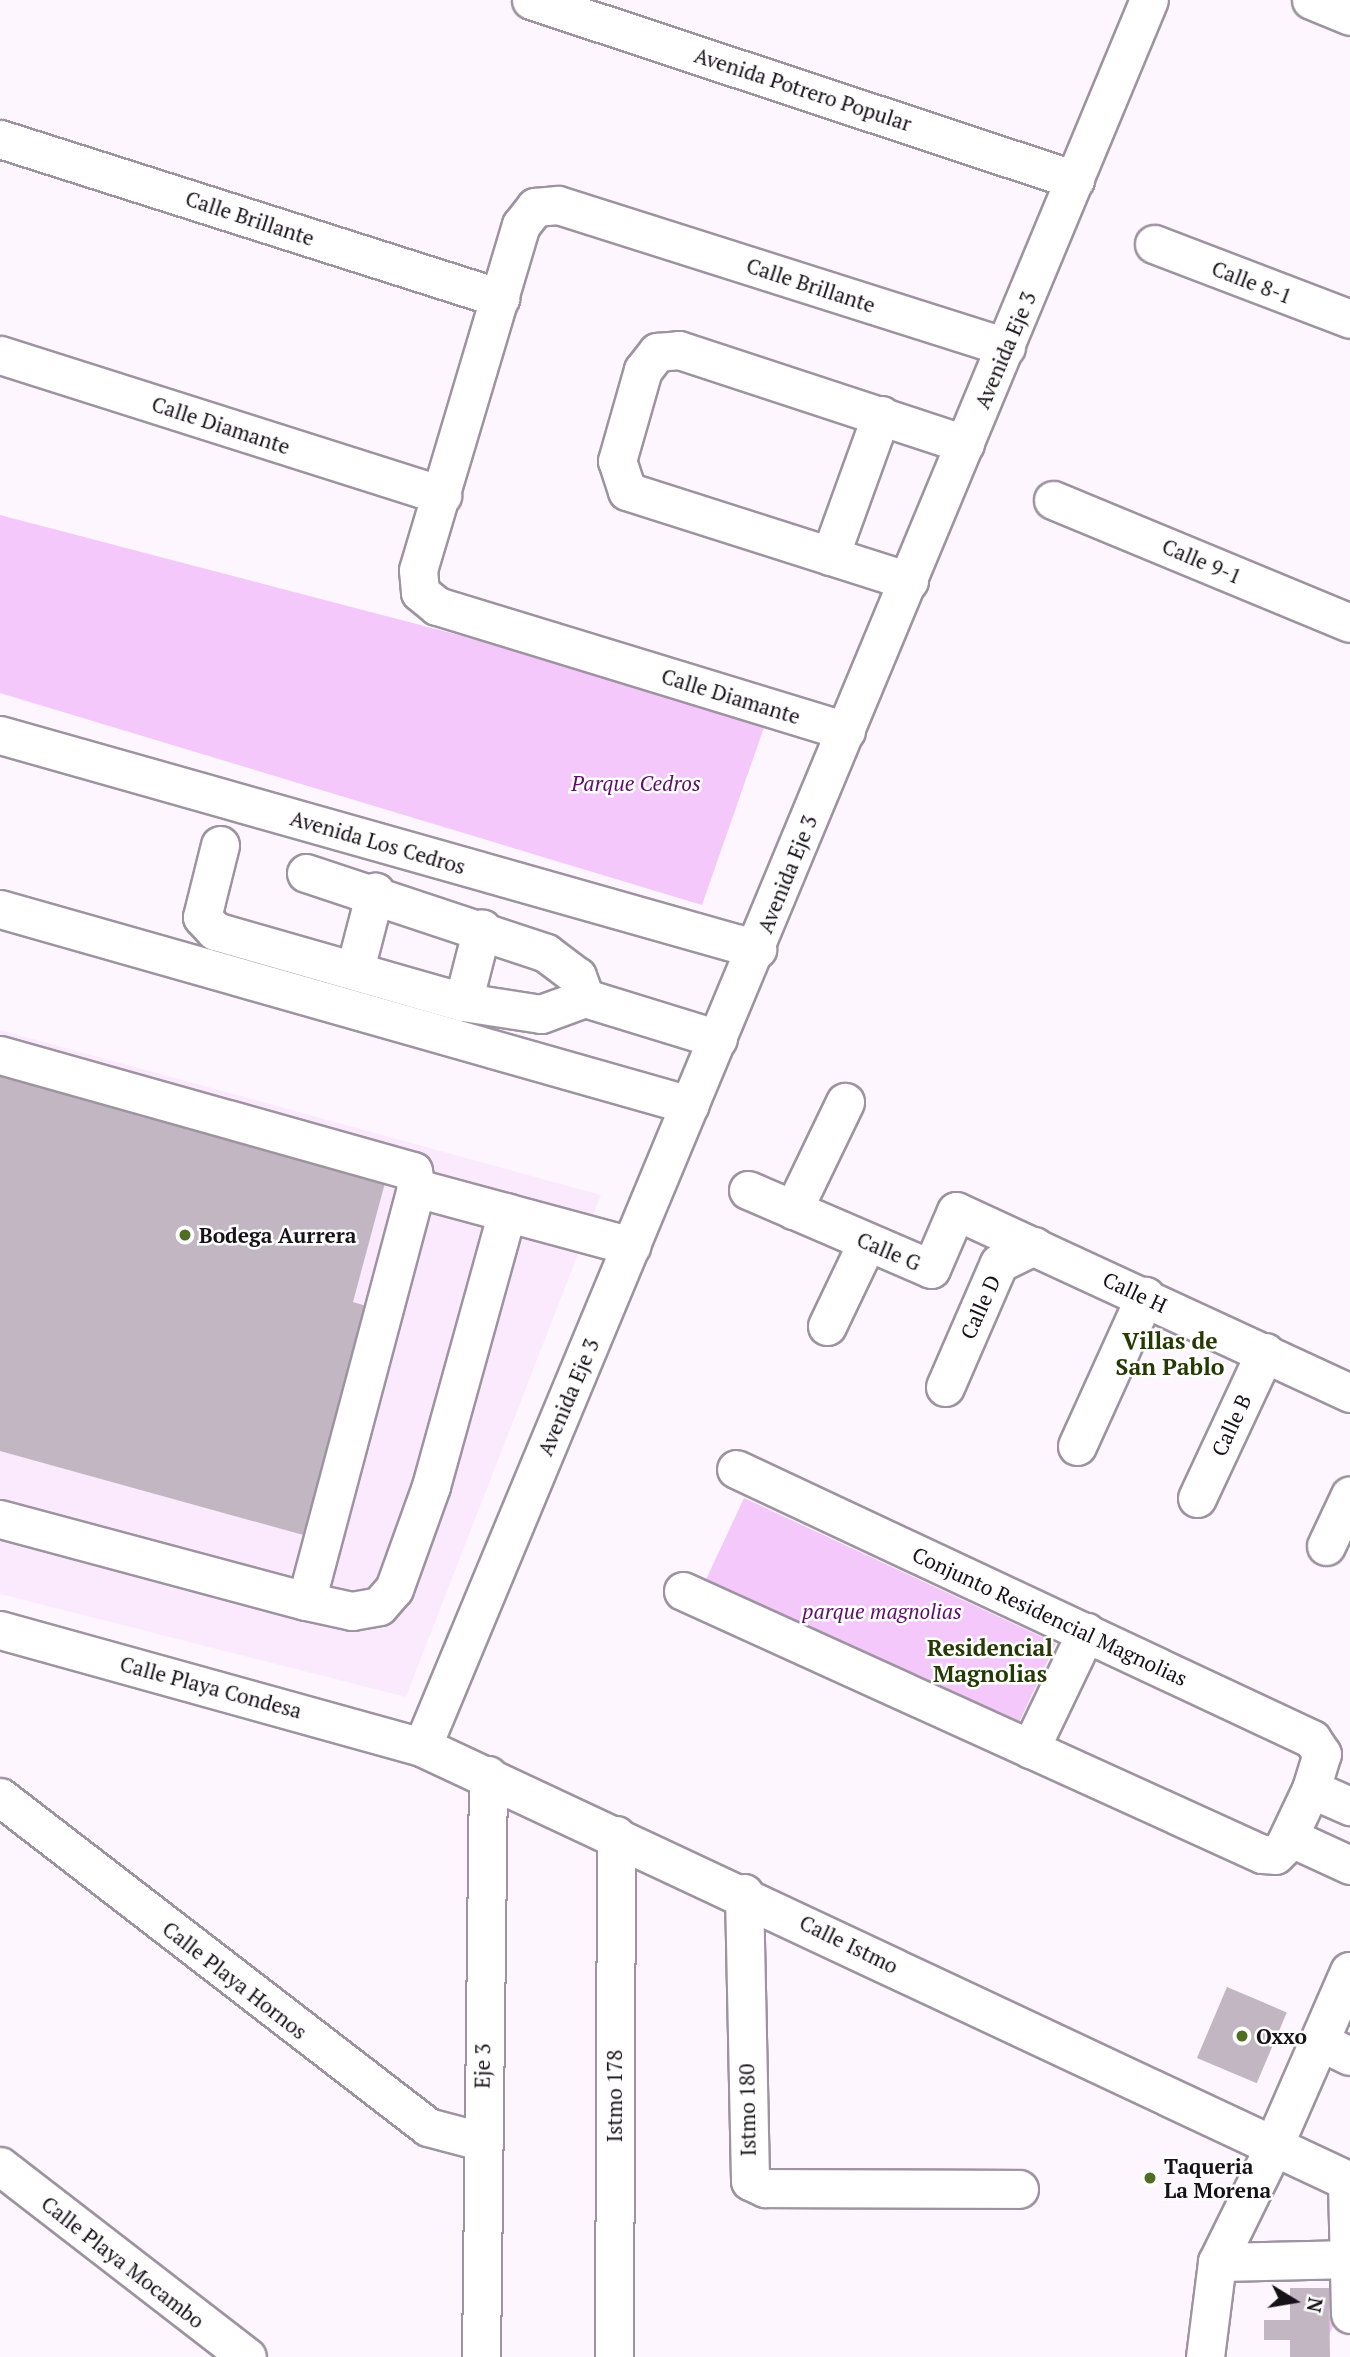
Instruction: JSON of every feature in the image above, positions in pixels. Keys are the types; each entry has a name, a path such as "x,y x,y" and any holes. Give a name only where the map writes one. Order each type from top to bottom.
{"main road":[{"name":"Calle Istmo","path":"422,1747 744,1893 1349,2182"},
{"path":"1273,2148 1335,2049 1350,1972"}],"street":[{"name":"Avenida Potrero Popular","path":"531,0 1075,180"},
{"path":"1311,0 1350,16"},
{"name":"Avenida Eje 3","path":"422,1747 1075,180 1141,2"},
{"name":"Calle Brillante","path":"0,139 500,298 521,225 535,207 558,205 1006,347"},
{"name":"Calle 8-1","path":"1154,244 1350,319"},
{"path":"442,495 500,298"},
{"path":"909,581 626,491 617,461 643,370 657,352 679,350 965,444"},
{"name":"Calle Diamante","path":"0,355 442,495 418,570 421,592 437,606 846,731"},
{"path":"830,556 881,415"},
{"name":"Calle 9-1","path":"1053,500 1350,623"},
{"name":"Avenida Los Cedros","path":"0,735 757,948"},
{"path":"220,845 202,910 209,928 463,1002 541,1014 585,998 718,1040"},
{"path":"306,873 375,892 482,928 560,960 577,976 585,998"},
{"path":"355,969 375,892"},
{"path":"0,909 690,1105"},
{"path":"463,1002 482,928"},
{"path":"0,1055 405,1165 415,1174 416,1188 306,1601"},
{"path":"793,1210 845,1102"},
{"path":"416,1188 631,1246"},
{"name":"Calle G","path":"748,1190 931,1269 956,1211 1034,1246"},
{"path":"0,1519 306,1601 369,1611 394,1589 431,1486 507,1212"},
{"path":"827,1326 867,1241"},
{"name":"Calle H","path":"1034,1246 1350,1393"},
{"name":"Calle D","path":"945,1387 999,1263 1034,1246"},
{"path":"1077,1446 1145,1296"},
{"name":"Calle B","path":"1197,1498 1265,1352"},
{"name":"Conjunto Residencial Magnolias","path":"736,1469 1318,1742 1322,1754 1311,1789 1289,1837"},
{"path":"1326,1546 1350,1495"},
{"path":"683,1591 1262,1854 1275,1855 1289,1837 1350,1865"},
{"name":"Calle Playa Condesa","path":"0,1630 422,1747"},
{"path":"1030,1749 1086,1632"},
{"name":"Eje 3","path":"481,2357 481,2141 488,1775"},
{"path":"1311,1789 1350,1806"},
{"name":"Calle Playa Hornos","path":"0,1797 428,2127 481,2141"},
{"name":"Istmo 178","path":"614,2357 616,1835"},
{"name":"Istmo 180","path":"744,1893 750,2181 765,2188 1019,2189"},
{"path":"1205,2357 1217,2262 1273,2148"},
{"name":"Calle Playa Mocambo","path":"0,2166 247,2357"},
{"path":"1349,2182 1345,2259 1350,2314"},
{"path":"1217,2262 1345,2259"}],"shaded area":[{"path":"0,1030 601,1195 406,1697 0,1594"}],"green space":[{"name":"Parque Cedros","path":"0,515 768,716 702,905 0,693"},
{"name":"parque magnolias","path":"744,1498 1056,1643 1017,1726 706,1580"},
{"path":"1338,2281 1350,2286 1320,2356 1308,2351"}],"building":[{"name":"Bodega Aurrera","path":"0,1060 389,1168 353,1302 370,1307 307,1536 0,1451"},
{"name":"Oxxo","path":"1227,1987 1287,2012 1257,2083 1197,2058"},
{"path":"1290,2288 1329,2288 1330,2357 1290,2357 1290,2340 1264,2340 1264,2320 1290,2320"}],"place":[{"name":"Bodega Aurrera","path":"185,1235"},
{"name":"Oxxo","path":"1242,2036"},
{"name":"Taqueria La Morena","path":"1150,2178"}],"district":[{"name":"Villas de San Pablo","path":"1170,1354"},
{"name":"Residencial Magnolias","path":"990,1661"}]}
